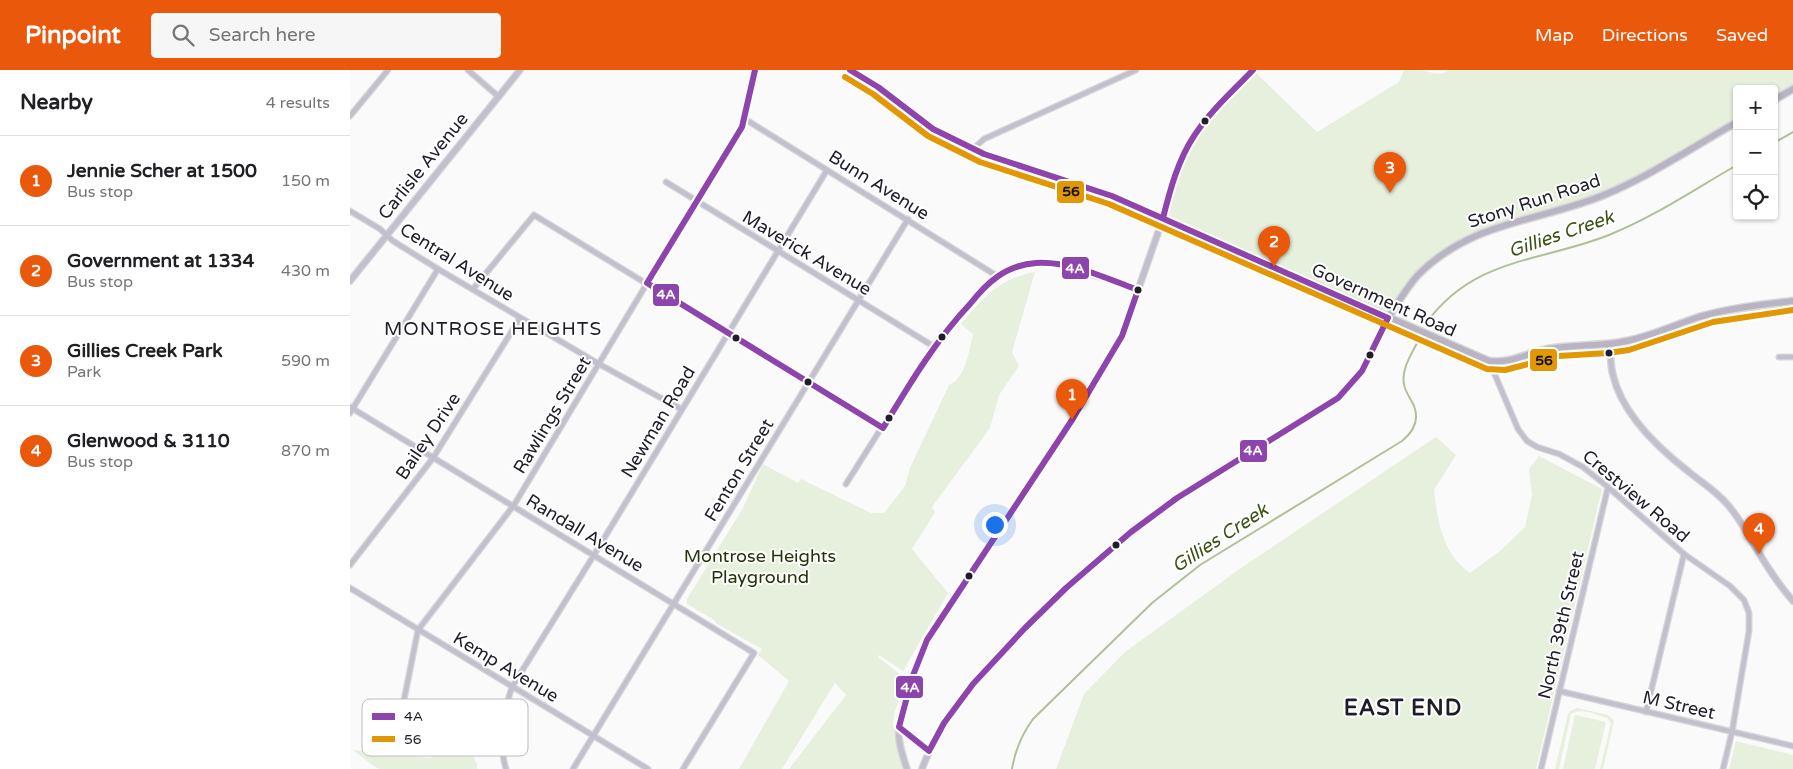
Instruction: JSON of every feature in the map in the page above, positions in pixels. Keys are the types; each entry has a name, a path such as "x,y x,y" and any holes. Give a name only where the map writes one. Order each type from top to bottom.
{"main road":[{"name":"Government Road","path":"850,70 878,87 933,129 973,149 1001,161 1112,196 1488,361 1504,362 1534,352 1554,348 1610,344 1648,336 1699,317 1727,310 1793,301"},
{"path":"1778,98 1793,89"},
{"name":"Stony Run Road","path":"1388,318 1418,275 1435,260 1463,241 1495,228 1569,208 1606,194 1640,178 1733,124"}],"street":[{"path":"350,116 388,70"},
{"path":"468,70 499,97"},
{"name":"Carlisle Avenue","path":"350,281 520,70"},
{"name":"Rawlings Street","path":"418,630 514,506 696,201 742,128 755,70"},
{"path":"973,149 984,139 1136,70"},
{"path":"908,769 899,728 912,678 927,640 1069,424 1122,336 1178,169 1194,137 1208,117 1253,70"},
{"name":"Bunn Avenue","path":"745,119 997,276"},
{"name":"Newman Road","path":"508,699 512,687 827,170"},
{"name":"Maverick Avenue","path":"666,182 934,346"},
{"name":"Central Avenue","path":"350,211 438,269 598,364 681,410"},
{"path":"473,289 534,216 883,428"},
{"name":"Fenton Street","path":"573,769 908,219"},
{"path":"846,484 934,346 955,319 997,276 1026,265 1038,263 1052,264 1138,290"},
{"path":"351,409 438,269"},
{"name":"Bailey Drive","path":"350,565 433,458 520,318"},
{"name":"Stony Run Road","path":"922,769 929,751 947,718 973,685 1026,627 1063,591 1127,536 1175,500 1330,404 1347,390 1364,370 1388,318"},
{"path":"1610,344 1613,378 1620,395 1639,424 1669,456 1727,503 1743,525 1774,578 1793,601"},
{"path":"1779,358 1793,357"},
{"name":"Crestview Road","path":"1488,361 1501,394 1523,437 1531,444 1574,461 1608,487 1684,554 1735,590 1744,600 1750,619 1749,631 1732,732 1723,769"},
{"name":"Randall Avenue","path":"351,409 754,653 683,769"},
{"name":"North 39th Street","path":"1540,769 1608,487"},
{"path":"1646,712 1684,554"},
{"name":"Kemp Avenue","path":"350,588 648,769"},
{"path":"404,699 418,630"},
{"name":"M Street","path":"1559,691 1793,746"},
{"path":"899,728 929,751"},
{"name":"Newman Road","path":"504,756 506,769"}],"green space":[{"path":"1253,70 1317,132 1399,82 1404,70 1421,70 1438,74 1449,70 1793,70 1793,89 1778,98 1778,85 1733,85 1733,124 1606,194 1478,234 1426,268 1388,318 1163,218 1193,137"},
{"name":"Montrose Heights Playground","path":"1035,272 1012,352 1019,366 999,395 990,428 932,507 935,512 912,549 948,593 903,671 879,655 878,657 907,680 895,711 893,724 905,769 789,769 846,695 835,683 782,769 739,769 789,681 758,655 762,649 717,624 714,620 687,604 687,599 743,508 763,464 798,483 801,479 871,513 884,513 905,486 910,468 949,385 955,381 963,370 973,334 961,324 977,305 1001,284"},
{"path":"1436,437 1456,455 1434,490 1440,526 1450,551 1457,561 1470,573 1500,551 1525,527 1532,495 1529,469 1539,456 1602,489 1536,769 1056,769 1084,694 1125,652 1241,568"},
{"path":"1577,708 1608,715 1614,721 1603,769 1600,769 1611,723 1607,718 1579,711 1571,714 1559,769 1555,769 1568,714"},
{"path":"1575,715 1606,722 1595,769 1563,769"},
{"path":"1736,741 1793,755 1793,769 1729,769"},
{"path":"353,750 362,751 362,756 431,758 432,756 473,756 477,769 380,769"}],"waterway":[{"name":"Gillies Creek","path":"1778,141 1793,132"},
{"name":"Gillies Creek","path":"1427,322 1446,301 1466,285 1488,273 1510,264 1584,244 1626,228 1733,167"},
{"name":"Gillies Creek","path":"1012,769 1020,743 1033,719 1152,603 1200,565 1406,438 1416,421 1416,411 1407,393 1403,379 1407,363 1417,343"}],"transit line":[{"name":"4A","path":"755,70 742,127 647,283 883,428 945,333 983,289 1006,272 1020,266 1049,263 1088,271 1138,290 1122,336 1072,420 927,640 912,678 899,727 929,751 944,723 973,684 1025,628 1066,588 1131,532 1177,498 1338,398 1362,371 1388,318 1112,196 984,154 933,129 878,87 850,70"},
{"name":"4A","path":"1163,218 1175,175 1188,145 1207,118 1253,70"},
{"name":"56","path":"845,77 873,94 928,136 980,162 1109,204 1487,369 1505,370 1559,356 1629,350 1713,322 1793,310"}],"place":[{"name":"Gillies Creek Park","path":"1390,193"},
{"name":"Government at 1334","path":"1274,267"},
{"name":"Jennie Scher at 1500","path":"1072,420"},
{"name":"Glenwood & 3110","path":"1759,554"}],"district":[{"name":"MONTROSE HEIGHTS","path":"493,329"},
{"name":"EAST END","path":"1403,708"}]}
